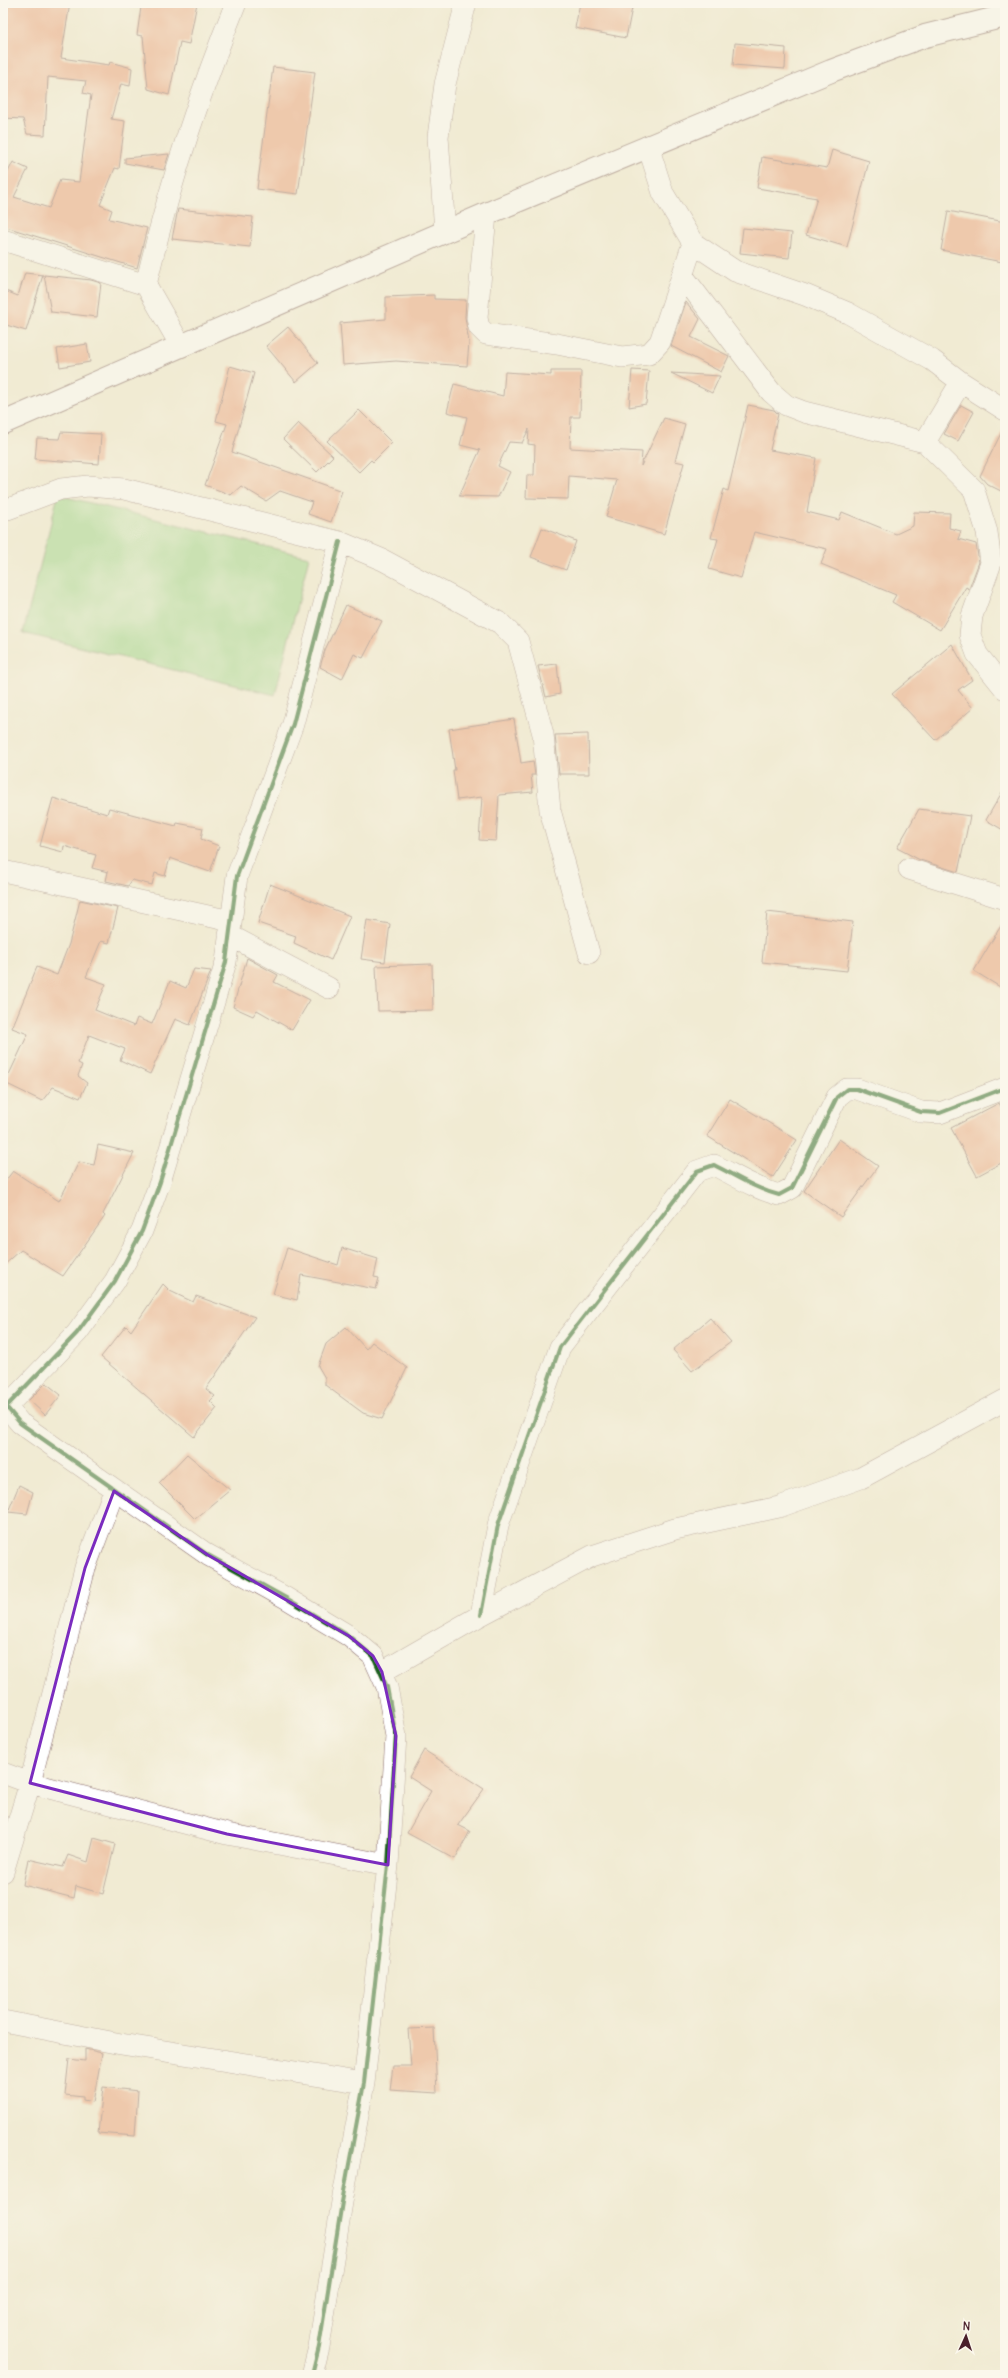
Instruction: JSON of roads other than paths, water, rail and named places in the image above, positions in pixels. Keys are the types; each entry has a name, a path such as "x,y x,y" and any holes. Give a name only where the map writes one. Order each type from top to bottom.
{"main road":[{"path":"3,423 445,231 831,71 918,39 983,20 1005,16"}],"street":[{"path":"181,346 146,285 156,241 205,80 236,3"},
{"path":"445,231 438,137 445,84 466,3"},
{"path":"648,146 663,193 693,243 735,271 805,295 848,313 932,360 961,382 1005,410"},
{"path":"486,214 477,318 479,327 486,334 557,344 622,358 649,354 660,342 693,243"},
{"path":"3,240 146,285"},
{"path":"683,276 771,392 786,405 811,414 925,442 974,490 987,532 991,563 972,616 970,635 977,654 1005,689"},
{"path":"925,442 961,382"},
{"path":"3,508 8,508 62,489 88,486 124,489 340,542 383,560 500,623 518,641 543,734 550,810 589,953"},
{"path":"312,2375 319,2347 342,2202 364,2083 388,1866 396,1736 382,1672 374,1656 349,1636 286,1598 208,1555 114,1491 20,1423 5,1405 77,1332 115,1281 142,1231 226,962 237,876 293,724 340,542"},
{"path":"909,869 1005,899"},
{"path":"3,871 230,928 329,988"},
{"path":"481,1615 498,1525 560,1347 697,1171 714,1165 746,1180 761,1190 779,1195 792,1188 837,1097 847,1089 857,1089 921,1112 940,1112 1005,1088"},
{"path":"382,1672 481,1615 592,1556 675,1529 779,1507 861,1478 1005,1400"},
{"path":"3,1872 30,1783 85,1568 114,1491"},
{"path":"3,1773 30,1783 227,1834 388,1866"},
{"path":"3,2021 121,2044 364,2083"}]}
